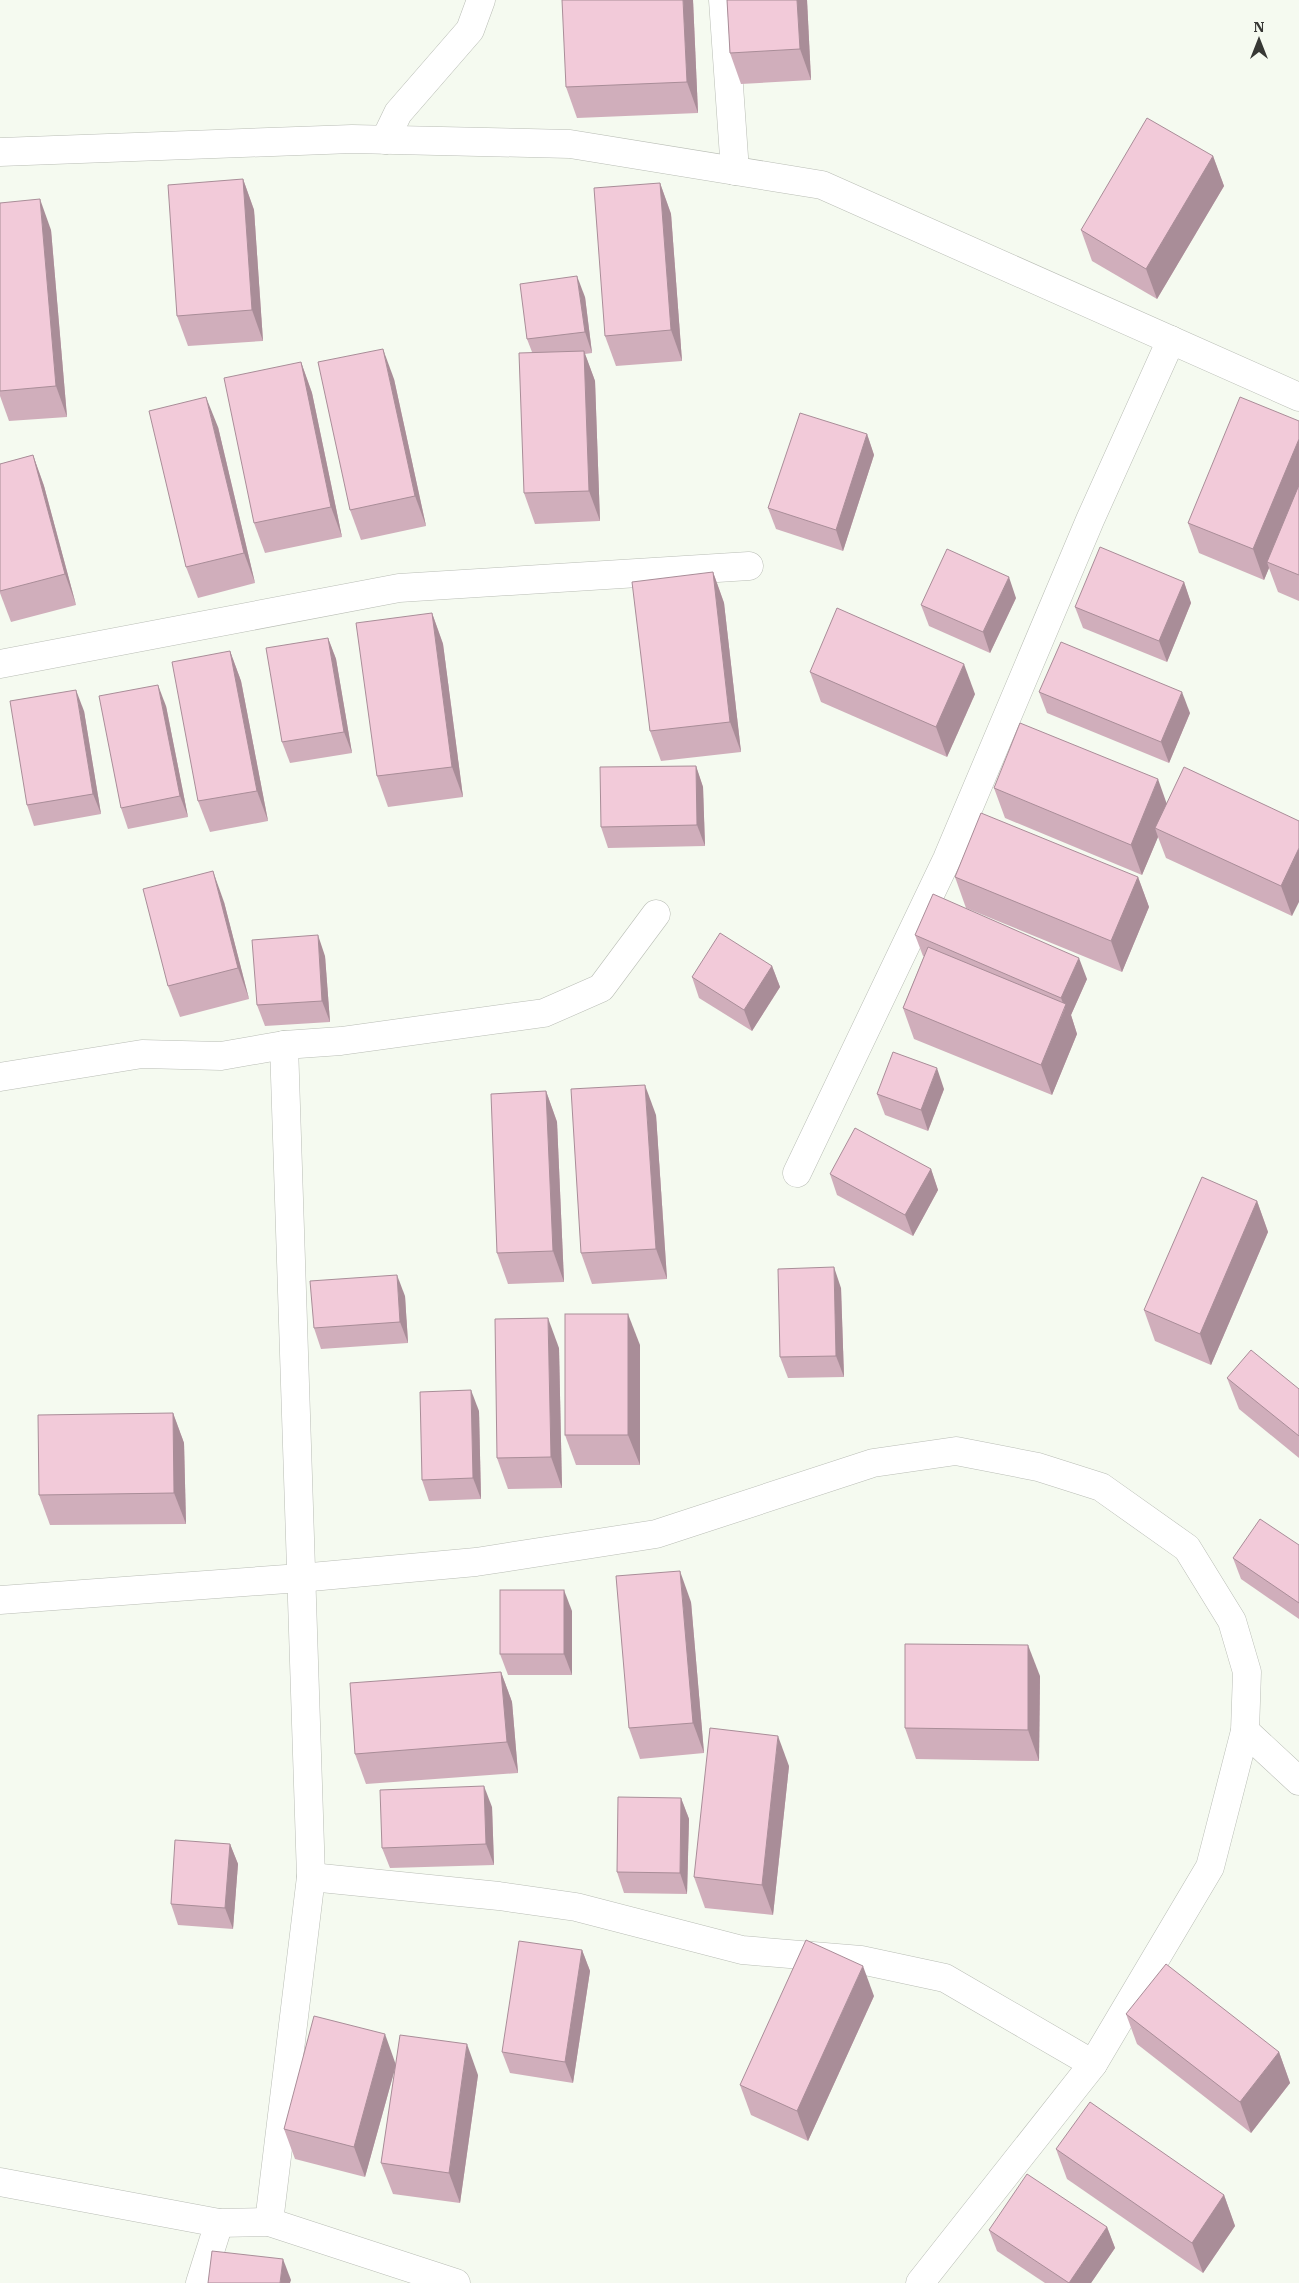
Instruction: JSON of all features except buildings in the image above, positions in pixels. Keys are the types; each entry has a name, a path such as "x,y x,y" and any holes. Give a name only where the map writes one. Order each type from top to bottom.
{"street":[{"path":"385,140 398,113 470,30 481,0"},
{"path":"723,0 735,171"},
{"path":"0,152 352,139 570,144 822,185 1299,397"},
{"path":"797,1173 947,859 1090,520 1171,340"},
{"path":"0,664 399,588 749,566"},
{"path":"0,1077 142,1054 221,1056 284,1045 341,1041 544,1014 601,988 656,914"},
{"path":"269,2222 311,1877 284,1045"},
{"path":"0,1600 300,1578 476,1562 656,1534 873,1463 956,1451 1038,1467 1101,1486 1187,1548 1232,1621 1247,1672 1244,1731 1210,1867 1094,2064 920,2283"},
{"path":"1244,1731 1299,1780"},
{"path":"311,1877 489,1895 576,1907 742,1950 861,1960 945,1978 1094,2064"},
{"path":"0,2182 219,2223 269,2222 456,2283"},
{"path":"200,2283 219,2223"}]}
